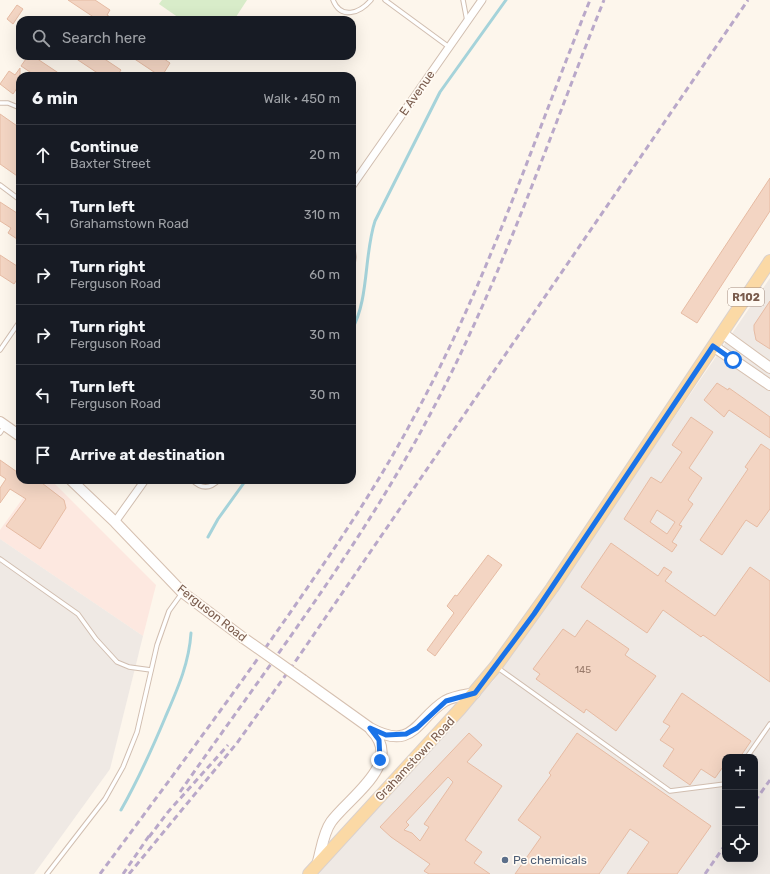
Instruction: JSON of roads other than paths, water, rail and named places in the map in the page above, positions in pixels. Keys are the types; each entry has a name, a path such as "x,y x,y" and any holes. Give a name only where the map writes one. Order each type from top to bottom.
{"main road":[{"name":"Grahamstown Road","path":"313,870 475,693 496,666 539,608 770,261"},
{"path":"722,333 770,368"},
{"path":"713,346 770,385"},
{"path":"2,427 16,434"},
{"name":"Ferguson Road","path":"75,484 115,522 182,592 242,637 370,728 386,735 406,734 417,728 446,701 475,693"},
{"name":"Ferguson Road","path":"313,870 332,821 371,779 379,766 381,753 379,740 370,728"}],"street":[{"name":"E Avenue","path":"356,180 482,0"},
{"path":"115,522 142,484"}],"lane":[{"path":"333,0 344,11 353,13 364,8 370,0"},
{"path":"385,0 449,47"},
{"path":"463,0 467,22"},
{"path":"0,103 8,103 16,106"},
{"path":"0,185 16,197"},
{"path":"0,350 16,327"},
{"path":"196,484 205,488 214,484"},
{"path":"0,559 78,614 96,639 117,662 129,667 151,670"},
{"path":"47,874 105,799 123,767 136,732 151,670 169,611 182,592"},
{"path":"496,666 670,791 722,784"},
{"path":"749,754 770,724"}],"waterway":[{"path":"356,319 364,291 369,248 375,221 440,92 506,0"},
{"path":"208,537 218,519 243,484"},
{"path":"121,810 160,730 178,687 188,655 191,633"}],"railway":[{"path":"100,874 285,620 353,520 400,442 441,365 465,314 508,210 590,0"},
{"path":"180,792 277,656 340,564 399,471 426,422 477,319 499,267 604,0"},
{"path":"129,874 237,743 295,662 748,0"},
{"path":"149,837 168,812 228,745"},
{"path":"758,797 770,780"},
{"path":"123,874 151,833"},
{"path":"705,874 722,849"}],"place":[{"name":"Pe chemicals","path":"505,860"}]}
